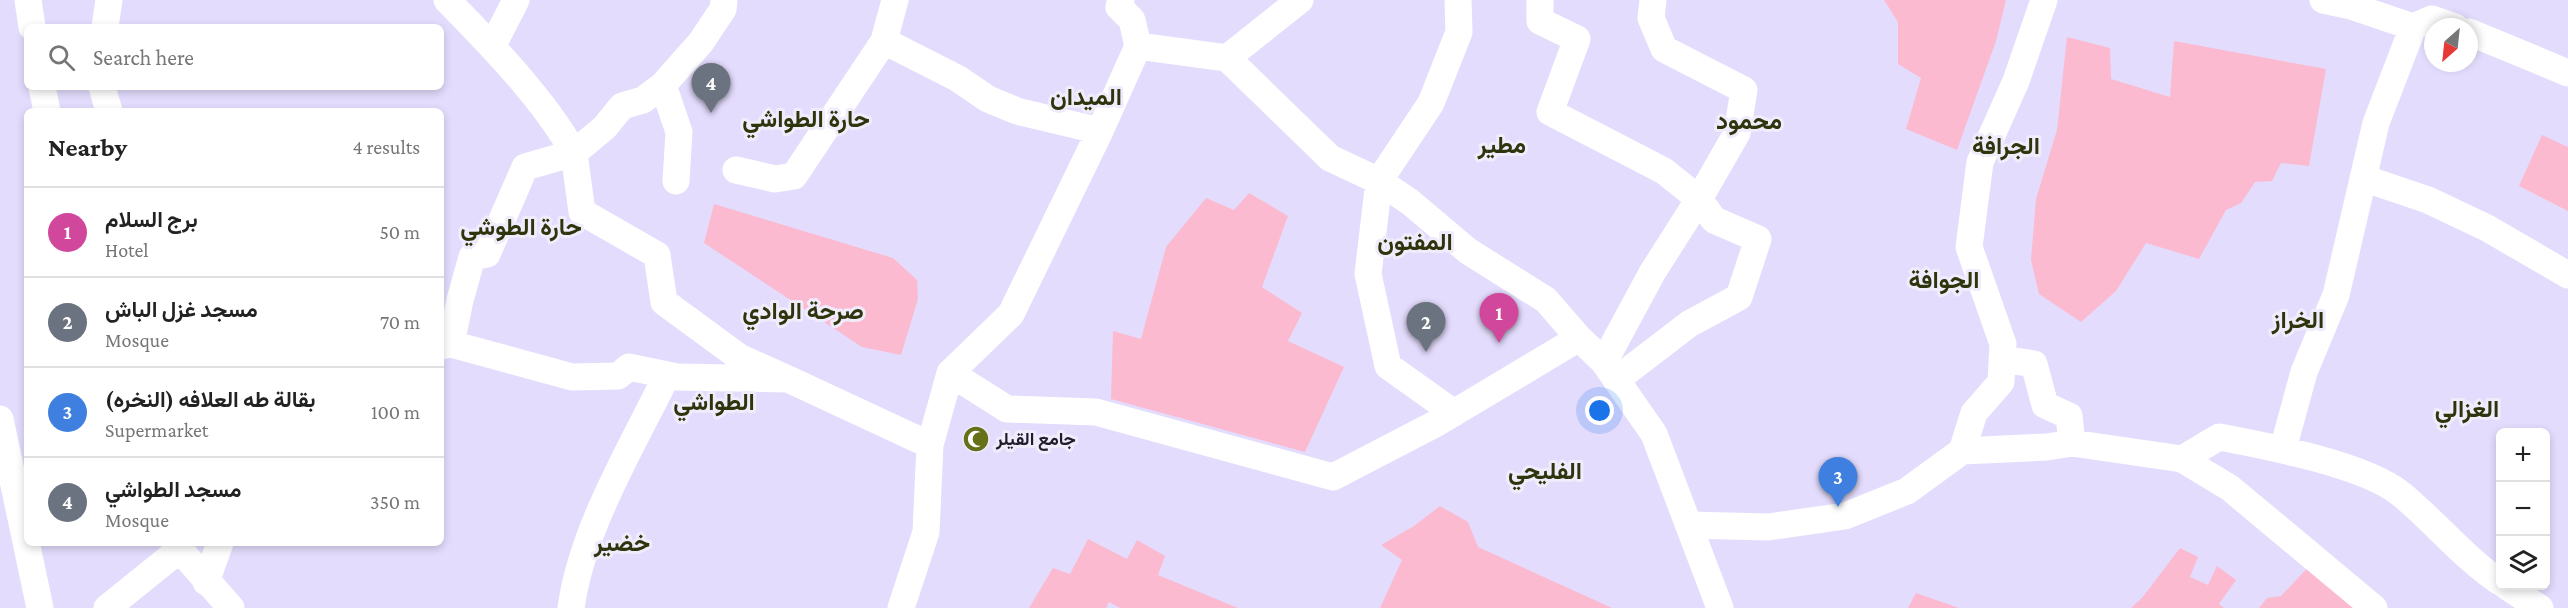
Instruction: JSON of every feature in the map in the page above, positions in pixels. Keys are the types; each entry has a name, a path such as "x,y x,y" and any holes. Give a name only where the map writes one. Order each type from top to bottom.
{"street":[{"path":"28,0 32,24"},
{"path":"106,24 110,0"},
{"path":"447,0 492,47 563,133 574,153 582,212 657,255 664,302 739,357 930,445"},
{"path":"492,47 516,0"},
{"path":"724,0 723,9 701,42 663,85 644,99 621,106 605,127 574,153 525,167 487,254 472,257 446,345 572,377 618,376 629,367 667,375 788,379"},
{"path":"736,170 775,179 794,176 884,41 895,0"},
{"path":"901,608 926,532 930,445 950,373 1011,314 1100,131 1138,46 1132,21 1119,7 1121,0"},
{"path":"1227,58 1300,0"},
{"path":"1454,413 1388,366 1368,274 1379,181 1431,103 1459,33 1458,0"},
{"path":"1540,0 1540,21 1577,39 1551,112 1664,171 1699,199 1714,220 1758,239 1739,297 1610,371"},
{"path":"1610,371 1652,273 1737,133 1744,90 1664,49 1651,18 1653,0"},
{"path":"1962,451 1974,413 2001,382 2003,344 1969,247 1980,162 2016,81 2044,0"},
{"path":"2323,0 2350,6 2413,27 2424,22"},
{"path":"2283,449 2304,372 2336,296 2376,123 2413,27"},
{"path":"2478,36 2568,73"},
{"path":"884,41 957,78 988,99 1017,111 1100,131"},
{"path":"1138,46 1227,58 1330,158 1379,181 1410,202 1467,251 1546,300 1610,371 1654,434 1720,608"},
{"path":"663,85 679,132 676,181"},
{"path":"43,90 46,108"},
{"path":"103,90 108,108"},
{"path":"2363,178 2428,200 2487,228 2568,275"},
{"path":"950,373 1007,409 1096,412 1333,477 1454,413 1579,338"},
{"path":"2002,359 2034,364 2045,405 2069,416 2072,443"},
{"path":"571,608 576,575 596,524 667,375"},
{"path":"0,419 24,532"},
{"path":"2182,459 2218,436 2283,449 2354,471 2399,492 2496,578"},
{"path":"1689,525 1768,527 1845,516 1907,491 1962,451 2047,447 2072,443 2182,459 2230,488 2374,608"},
{"path":"27,546 40,608"},
{"path":"107,608 176,546 231,608"},
{"path":"206,582 219,546"},
{"path":"2513,590 2540,608"}],"shaded area":[{"path":"1884,0 2006,0 1996,41 1957,150 1906,129 1921,78 1898,64 1898,22"},
{"path":"2067,37 2110,48 2111,79 2170,97 2174,41 2326,69 2309,166 2281,163 2272,181 2255,182 2241,203 2226,210 2199,259 2146,243 2116,291 2081,322 2039,294 2031,260 2036,199 2057,130"},
{"path":"2542,135 2568,147 2568,211 2519,186"},
{"path":"1249,193 1288,216 1262,287 1302,313 1288,341 1344,367 1305,452 1111,399 1113,331 1141,339 1166,247 1206,198 1234,210"},
{"path":"714,204 893,258 917,280 918,299 901,355 862,347 704,243"},
{"path":"1440,506 1468,522 1478,547 1612,608 1380,608 1402,560 1381,545 1414,526"},
{"path":"1088,539 1127,559 1137,540 1165,556 1158,575 1238,608 1120,608 1109,602 1106,608 1029,608 1053,568 1070,574"},
{"path":"2180,548 2198,557 2190,577 2208,585 2217,566 2236,580 2219,604 2224,608 2131,608 2142,598"},
{"path":"2316,559 2370,608 2259,608 2267,598 2281,596"},
{"path":"1916,593 1959,608 1908,608"}],"place":[{"name":"مسجد الطواشي","path":"711,113"},
{"name":"برج السلام","path":"1499,343"},
{"name":"مسجد غزل الباش","path":"1426,352"},
{"name":"جامع القيلر","path":"976,439"},
{"name":"بقالة طه العلافه (النخره)","path":"1838,507"}],"district":[{"name":"الميدان","path":"1086,96"},
{"name":"حارة الطواشي","path":"806,118"},
{"name":"محمود","path":"1749,120"},
{"name":"مطير","path":"1502,144"},
{"name":"الجرافة","path":"2006,145"},
{"name":"حارة الطوشي","path":"521,226"},
{"name":"المفتون","path":"1415,241"},
{"name":"الجوافة","path":"1944,279"},
{"name":"صرحة الوادي","path":"803,310"},
{"name":"الخراز","path":"2298,319"},
{"name":"الطواشي","path":"714,401"},
{"name":"الغزالي","path":"2467,408"},
{"name":"الفليحي","path":"1545,470"},
{"name":"خضير","path":"622,542"}]}
